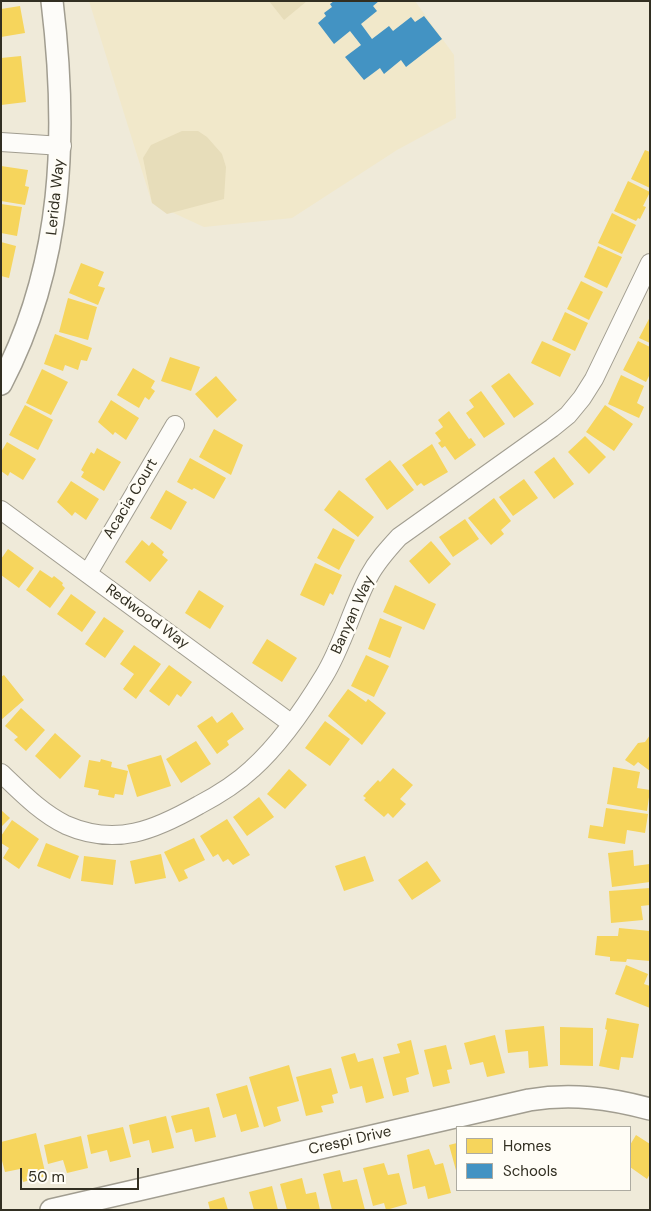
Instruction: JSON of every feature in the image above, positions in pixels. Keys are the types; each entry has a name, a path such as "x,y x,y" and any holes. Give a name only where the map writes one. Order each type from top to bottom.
{"street":[{"name":"Lerida Way","path":"1,384 19,346 43,280 56,214 62,146 60,82 52,1"},
{"path":"1,142 62,146"},
{"name":"Banyan Way","path":"1,773 46,813 66,825 105,834 128,835 148,831 168,822 232,785 252,769 292,724 325,675 368,577 382,555 399,536 552,428 568,415 582,398 594,379 650,263"},
{"name":"Acacia Court","path":"88,574 175,425"},
{"name":"Redwood Way","path":"1,510 292,724"},
{"name":"Crespi Drive","path":"51,1210 529,1100 574,1096 624,1102 650,1109"}],"shaded area":[{"path":"89,1 415,1 454,55 456,118 397,150 292,218 204,227 152,203"},
{"path":"269,1 307,1 284,20"},
{"path":"182,131 198,131 207,137 222,154 226,167 224,199 167,214 152,203 143,158 151,145"}],"building: Homes":[{"path":"20,6 25,33 1,37 1,9"},
{"path":"21,56 26,102 1,105 1,58"},
{"path":"645,150 650,152 650,188 631,179"},
{"path":"1,166 28,170 25,186 29,187 25,205 1,201"},
{"path":"628,181 650,192 643,206 646,207 640,219 638,218 636,221 614,211"},
{"path":"1,204 22,207 17,236 1,233"},
{"path":"612,213 636,225 622,254 598,243"},
{"path":"1,242 16,246 9,278 1,276"},
{"path":"598,246 622,257 607,288 584,277"},
{"path":"81,263 104,272 98,286 105,288 98,305 69,293"},
{"path":"581,281 603,292 589,320 567,309"},
{"path":"68,298 97,307 88,340 59,332"},
{"path":"565,312 588,323 575,351 552,340"},
{"path":"650,317 650,343 639,338"},
{"path":"55,334 92,348 87,361 81,360 78,370 65,365 63,371 44,364"},
{"path":"542,341 571,354 560,377 531,363"},
{"path":"638,341 650,347 650,374 646,382 623,370"},
{"path":"170,357 200,367 191,391 161,381"},
{"path":"133,368 155,381 151,388 155,391 149,400 145,397 139,408 117,395"},
{"path":"42,369 68,382 51,415 26,403"},
{"path":"509,373 534,404 514,418 491,386"},
{"path":"621,375 644,386 637,403 644,407 639,418 608,404"},
{"path":"216,376 237,400 217,418 195,394"},
{"path":"481,391 505,424 484,438 466,413 474,407 469,400"},
{"path":"111,400 139,418 126,440 115,432 113,435 98,422"},
{"path":"25,405 53,420 38,450 9,435"},
{"path":"605,405 633,424 614,451 586,432"},
{"path":"449,411 469,439 471,438 476,445 455,460 445,446 442,448 438,443 441,441 435,433 443,427 438,420"},
{"path":"214,429 243,445 231,475 199,457"},
{"path":"585,436 606,457 589,474 568,452"},
{"path":"7,442 36,459 23,480 10,472 8,476 1,471 1,452"},
{"path":"432,444 448,472 424,486 421,483 417,486 402,465"},
{"path":"97,448 121,462 104,491 81,477 84,472 81,470 91,452 94,454"},
{"path":"554,457 574,484 554,499 534,472"},
{"path":"190,458 226,478 214,499 194,488 192,490 177,482"},
{"path":"390,460 414,490 387,510 365,479"},
{"path":"524,479 538,498 513,516 499,497"},
{"path":"71,481 99,499 86,520 75,512 72,516 57,502"},
{"path":"166,490 187,502 171,530 150,518"},
{"path":"339,490 374,517 358,537 324,510"},
{"path":"494,498 511,521 501,530 504,534 491,545 468,518"},
{"path":"465,519 479,539 453,557 439,537"},
{"path":"333,528 355,540 339,570 317,558"},
{"path":"142,540 149,546 152,542 164,552 162,555 168,560 150,582 125,562"},
{"path":"431,541 451,564 429,584 409,561"},
{"path":"8,549 34,568 19,588 1,575 1,559"},
{"path":"315,563 342,575 333,595 330,593 324,606 300,595"},
{"path":"40,570 52,578 54,576 63,583 62,585 65,588 50,608 26,590"},
{"path":"395,585 436,604 424,630 383,612"},
{"path":"199,590 224,606 210,629 185,613"},
{"path":"71,594 96,612 82,632 57,614"},
{"path":"104,617 124,631 105,658 85,644"},
{"path":"380,618 402,627 390,658 368,649"},
{"path":"267,639 297,658 282,682 252,663"},
{"path":"134,645 161,664 136,699 123,689 134,674 120,664"},
{"path":"366,655 389,666 374,697 351,686"},
{"path":"169,665 192,682 181,697 177,694 169,706 149,691"},
{"path":"4,675 24,700 1,720 1,677"},
{"path":"348,689 366,702 368,699 386,713 362,745 328,716"},
{"path":"21,708 45,730 26,751 14,740 18,737 5,726"},
{"path":"232,712 244,729 227,741 229,745 217,754 197,726 212,716 217,723"},
{"path":"325,721 350,739 330,766 305,748"},
{"path":"55,733 81,756 60,779 35,756"},
{"path":"650,735 650,771 638,762 634,766 625,760 638,743 645,742"},
{"path":"196,741 211,764 181,783 166,759"},
{"path":"161,755 171,786 137,797 127,765"},
{"path":"101,759 112,762 111,767 128,771 123,795 115,794 114,798 98,795 99,790 84,787 89,760 100,762"},
{"path":"613,767 640,772 637,788 650,790 647,811 607,804"},
{"path":"393,768 413,785 400,799 406,804 393,818 388,813 384,817 364,800 366,798 363,796"},
{"path":"289,769 307,785 285,809 267,794"},
{"path":"259,797 274,817 247,836 233,817"},
{"path":"606,808 648,814 645,833 627,830 625,844 588,838 590,825 603,827"},
{"path":"1,810 10,818 1,827"},
{"path":"227,819 250,855 233,865 228,859 223,862 218,854 213,857 200,836"},
{"path":"12,820 39,839 19,869 3,858 9,848 1,843 1,836"},
{"path":"194,838 205,860 184,870 188,878 179,882 164,852"},
{"path":"46,843 79,856 70,879 37,866"},
{"path":"633,850 634,866 650,864 650,882 612,887 608,853"},
{"path":"161,854 166,878 135,884 130,861"},
{"path":"84,856 116,860 113,885 81,881"},
{"path":"365,856 374,881 344,891 335,866"},
{"path":"427,861 441,881 412,900 398,880"},
{"path":"650,888 650,905 641,906 643,920 611,923 609,891"},
{"path":"619,928 650,931 650,961 627,959 626,962 610,961 610,957 595,955 597,936 618,936"},
{"path":"626,965 648,974 644,984 650,986 650,1008 615,994"},
{"path":"607,1018 639,1024 633,1058 621,1057 619,1070 599,1066 607,1030 605,1029"},
{"path":"544,1026 548,1066 529,1068 528,1051 508,1053 505,1030"},
{"path":"560,1027 593,1028 593,1066 560,1065"},
{"path":"495,1035 505,1073 487,1077 483,1062 470,1065 464,1043"},
{"path":"411,1040 419,1074 406,1078 409,1092 393,1096 383,1057 400,1053 397,1044"},
{"path":"446,1045 452,1069 447,1070 450,1083 433,1087 424,1050"},
{"path":"355,1053 358,1062 373,1058 384,1098 366,1103 362,1086 350,1089 341,1057"},
{"path":"289,1065 299,1101 277,1107 281,1121 264,1127 249,1077"},
{"path":"331,1068 338,1093 332,1095 334,1103 321,1106 323,1112 306,1116 296,1077"},
{"path":"247,1085 259,1127 241,1132 236,1114 223,1118 216,1094"},
{"path":"209,1107 216,1137 195,1142 192,1129 176,1133 171,1116"},
{"path":"166,1116 174,1148 152,1153 149,1140 133,1144 129,1125"},
{"path":"123,1127 131,1157 110,1162 107,1150 91,1154 87,1135"},
{"path":"36,1133 46,1176 23,1182 20,1169 5,1172 1,1157 1,1142"},
{"path":"636,1135 650,1144 650,1174 647,1179 631,1168 631,1143"},
{"path":"81,1136 88,1168 67,1173 63,1160 48,1164 44,1145"},
{"path":"456,1143 456,1170 449,1145"},
{"path":"429,1149 435,1165 443,1163 451,1193 428,1199 425,1186 413,1189 407,1155"},
{"path":"384,1163 388,1175 399,1173 407,1204 386,1210 384,1203 373,1206 363,1168"},
{"path":"340,1170 343,1182 357,1179 365,1210 332,1210 323,1174"},
{"path":"302,1178 306,1194 316,1192 320,1210 287,1210 280,1184"},
{"path":"272,1186 278,1210 254,1210 249,1192"},
{"path":"224,1197 228,1210 210,1210 208,1202"}],"building: Schools":[{"path":"334,1 379,1 373,6 377,11 361,24 372,39 389,26 393,31 411,17 415,22 424,16 442,39 406,67 401,60 384,74 380,68 364,80 345,57 361,45 350,31 334,44 318,23 326,16 324,13 332,7 330,4"}]}
